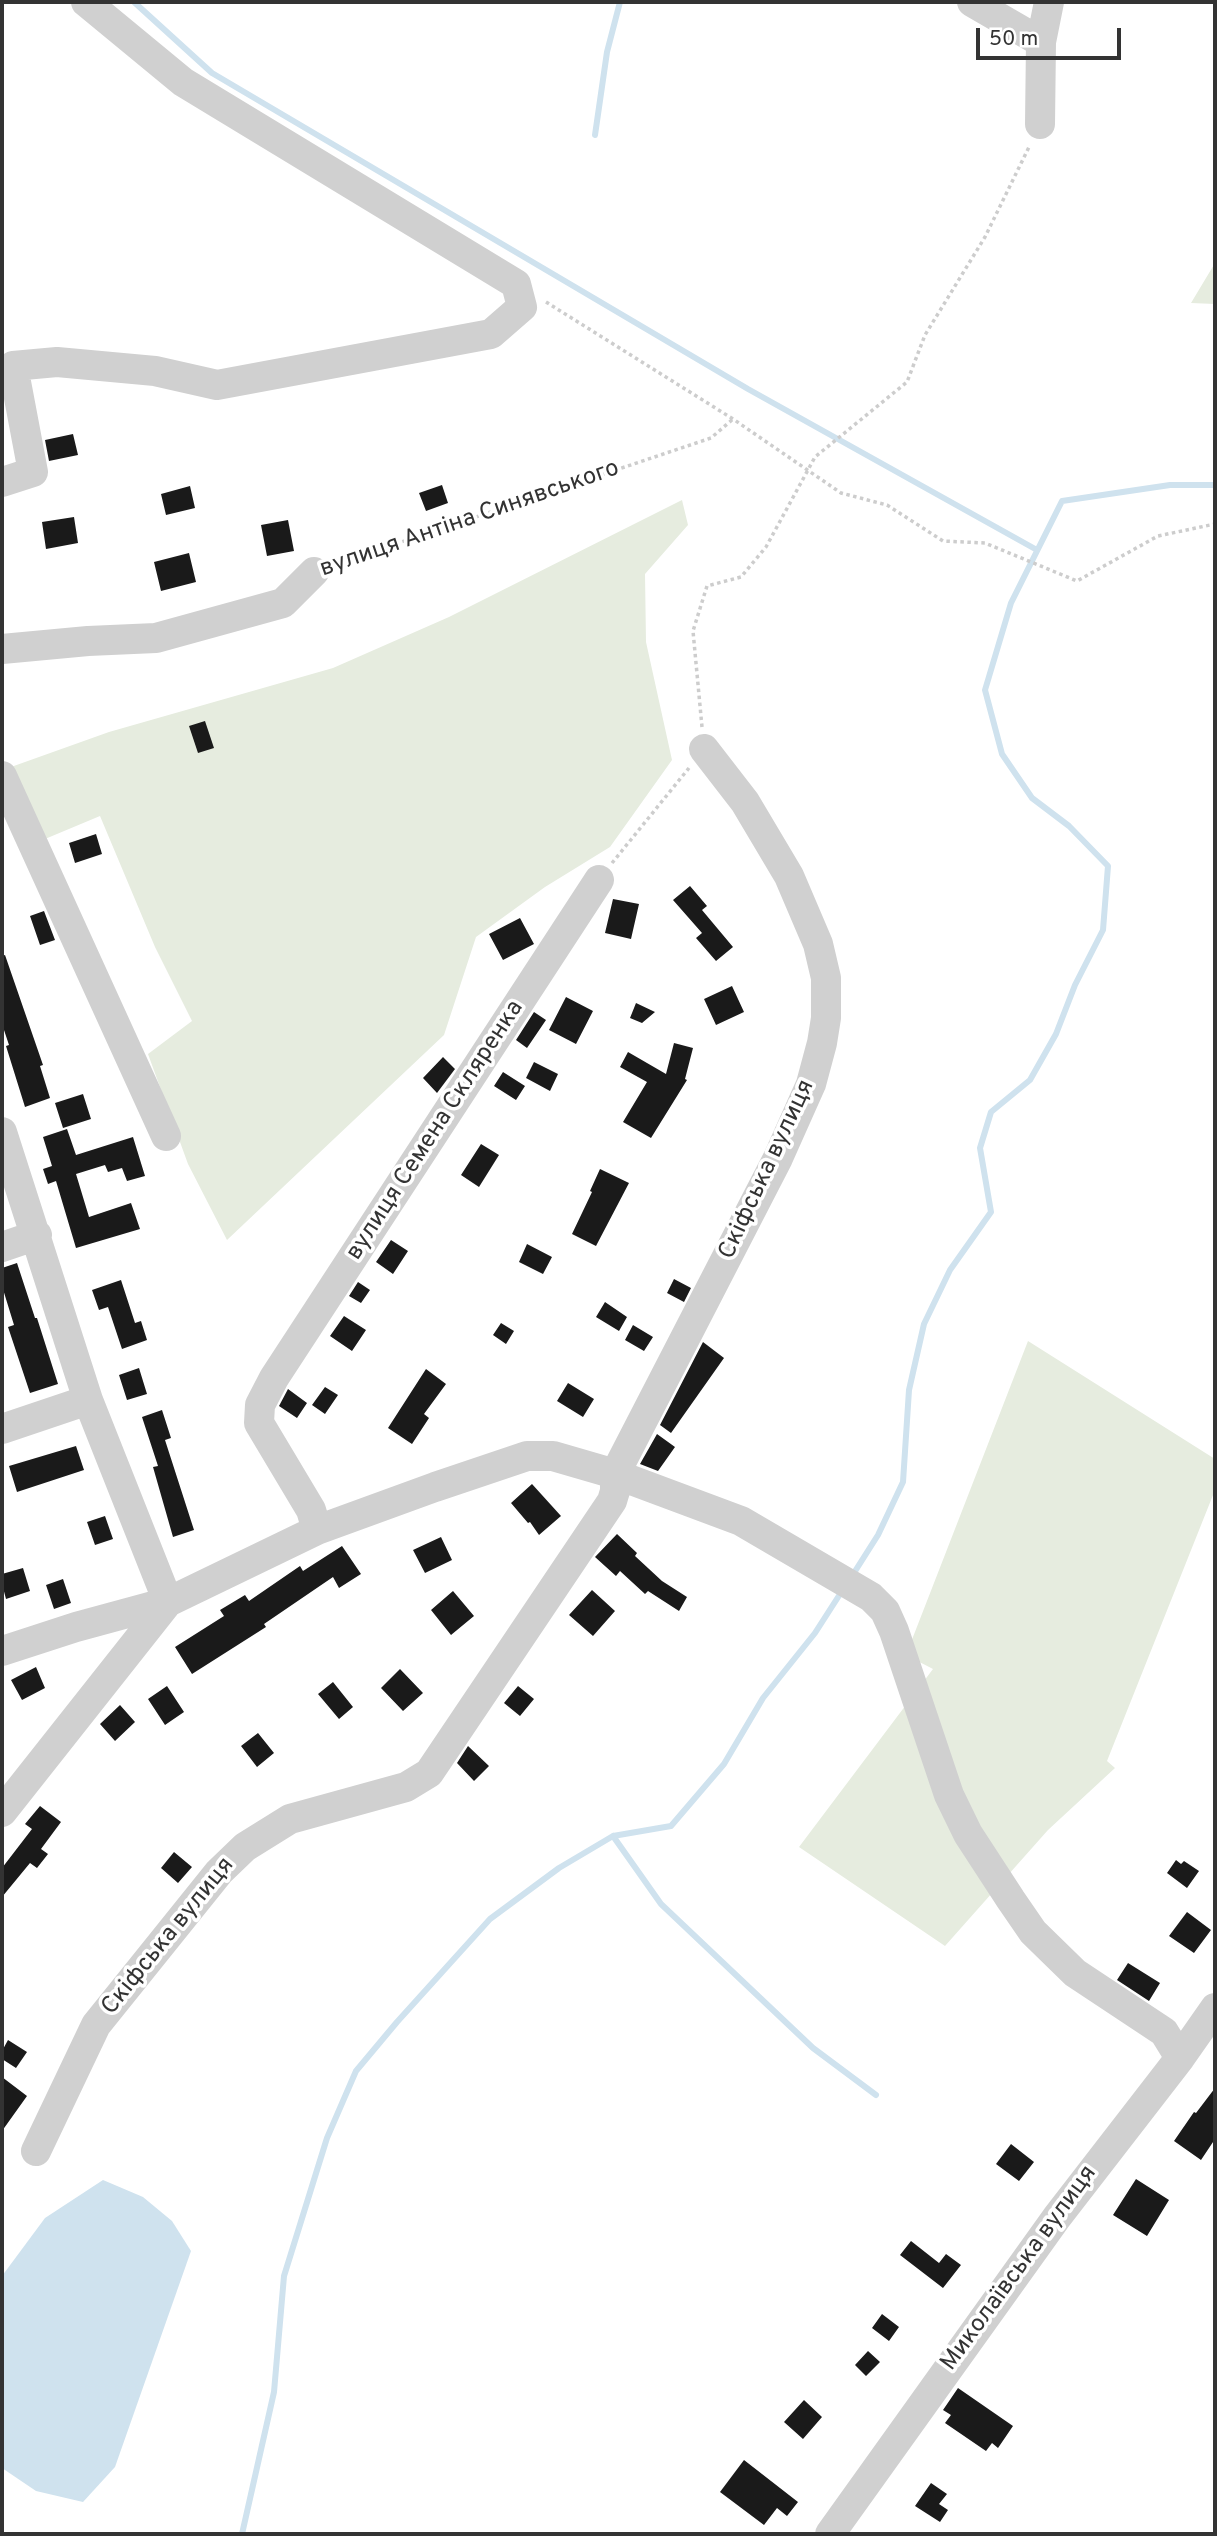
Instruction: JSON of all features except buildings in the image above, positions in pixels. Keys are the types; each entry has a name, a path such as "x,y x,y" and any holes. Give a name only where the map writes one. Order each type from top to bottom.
{"street":[{"path":"2,482 33,472 13,366 57,362 155,371 217,385 491,334 522,307 516,284 183,82 86,2"},
{"path":"972,2 1041,42"},
{"path":"1040,124 1041,42 1049,2"},
{"name":"вулиця Антіна Синявського","path":"2,649 88,640 156,638 284,603 314,572"},
{"name":"Скіфська вулиця","path":"36,2151 96,2025 219,1872 245,1847 290,1819 406,1787 429,1773 612,1501 615,1474 778,1158 811,1084 827,1018 826,978 818,944 789,876 745,802 704,749"},
{"path":"2,776 166,1136"},
{"name":"вулиця Семена Скляренка","path":"317,1530 311,1510 259,1423 260,1405 274,1378 599,880"},
{"path":"2,1132 88,1400 168,1602"},
{"path":"2,1247 37,1235"},
{"path":"2,1429 88,1400"},
{"path":"2,1651 168,1602 317,1530 527,1457 553,1456 615,1474 741,1521 871,1597 884,1611 894,1631 949,1795 968,1834 1011,1900 1033,1932 1075,1973 1164,2032 1180,2058"},
{"path":"2,1812 168,1602"},
{"name":"Миколаївська вулиця","path":"830,2534 1057,2217 1180,2058 1215,2008"}],"path":[{"path":"599,880 704,749 693,631 707,586 741,577 765,547 814,457 907,382 925,335 985,237 1040,124"},
{"path":"516,284 733,419 841,493 887,505 943,541 985,543 1077,581 1158,536 1215,524"},
{"name":"вулиця Антіна Синявського","path":"314,572 711,438 733,419"}],"shaded area":[{"path":"1215,263 1215,304 1191,303"},
{"path":"682,500 688,525 645,574 646,642 672,760 610,847 545,887 476,937 444,1035 227,1240 188,1164 148,1054 192,1021 155,947 100,816 45,839 11,767 109,732 333,668 449,617"},
{"path":"1028,1341 1215,1459 1215,1490 1107,1761 1115,1768 1048,1830 945,1946 799,1847 933,1669 906,1655"}],"water":[{"path":"103,2180 143,2197 172,2221 191,2251 115,2467 83,2502 36,2491 2,2468 2,2276 45,2218"}],"waterway":[{"path":"134,2 212,73 748,389 1037,550"},
{"path":"595,135 607,52 620,2"},
{"path":"852,1576 878,1535 903,1482 909,1390 924,1324 950,1270 991,1212 980,1148 991,1112 1030,1080 1056,1034 1075,985 1103,930 1108,866 1069,826 1032,798 1002,754 985,690 1011,603 1062,501 1170,485 1215,485"},
{"path":"242,2534 274,2392 284,2276 327,2138 356,2071 490,1919 559,1868 613,1836 671,1826 724,1764 763,1698 815,1633 842,1591"},
{"path":"613,1836 661,1904 813,2048 876,2095"}]}
